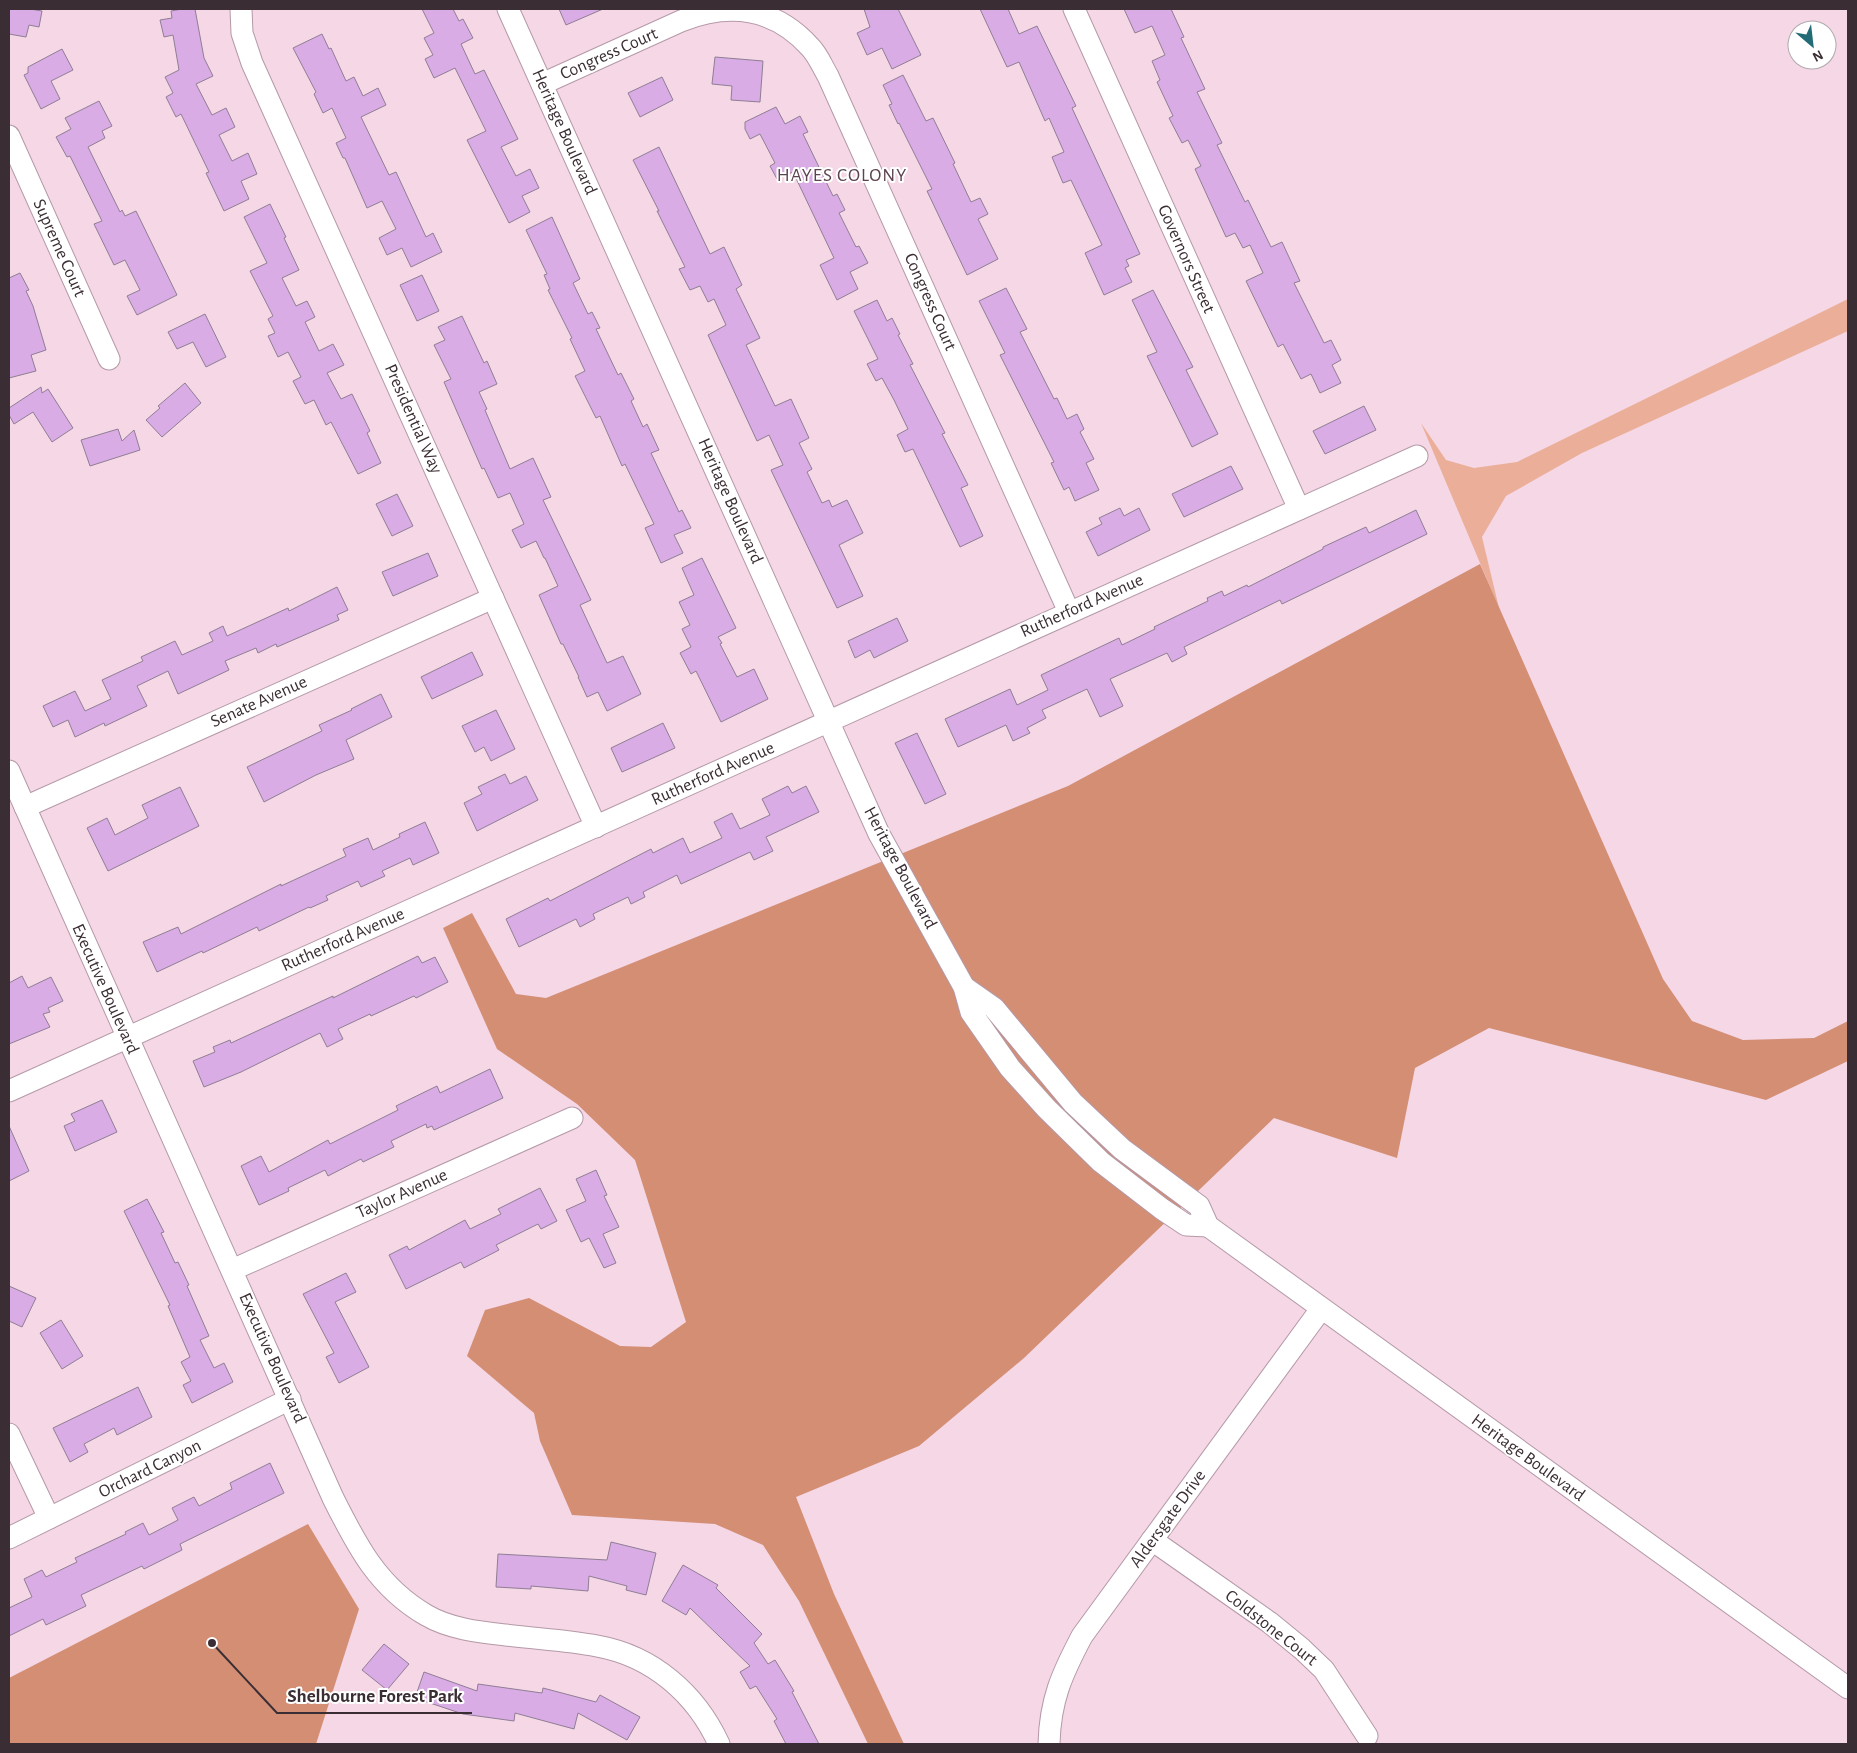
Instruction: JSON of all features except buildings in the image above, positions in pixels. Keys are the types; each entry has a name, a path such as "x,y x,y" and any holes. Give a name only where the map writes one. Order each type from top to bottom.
{"street":[{"name":"Presidential Way","path":"241,9 242,32 252,63 596,827"},
{"name":"Heritage Boulevard","path":"508,9 879,834 964,987 994,1008 1073,1103 1122,1149 1199,1206 1208,1226 1848,1688"},
{"name":"Governors Street","path":"1074,9 1299,509"},
{"name":"Congress Court","path":"542,84 701,13 722,10 764,12 805,42 816,55 828,76 1069,612"},
{"name":"Supreme Court","path":"9,136 109,359"},
{"name":"Rutherford Avenue","path":"9,1091 1417,456"},
{"name":"Senate Avenue","path":"25,807 493,598"},
{"name":"Executive Boulevard","path":"9,771 333,1498 355,1542 369,1564 384,1582 408,1604 440,1622 466,1630 598,1646 635,1658 657,1670 682,1689 710,1725 719,1744"},
{"name":"Taylor Avenue","path":"232,1270 572,1118"},
{"name":"Aldersgate Drive","path":"1049,1744 1052,1710 1062,1674 1082,1636 1321,1309"},
{"name":"Orchard Canyon","path":"9,1538 290,1399"},
{"path":"9,1434 49,1518"},
{"name":"Coldstone Court","path":"1152,1540 1269,1622 1302,1648 1324,1670 1367,1736"}],"shaded area":[{"path":"1848,299 1848,331 1582,453 1506,496 1482,537 1499,608 1421,423 1446,460 1474,468 1517,462"},
{"path":"1480,564 1663,979 1692,1021 1743,1040 1814,1038 1848,1021 1848,1061 1766,1100 1489,1028 1415,1068 1397,1158 1274,1118 1024,1358 919,1446 796,1497 834,1594 904,1744 868,1744 799,1601 763,1545 715,1524 572,1515 540,1441 534,1413 467,1356 485,1310 529,1298 620,1346 651,1347 686,1322 635,1160 577,1104 497,1049 443,928 472,913 516,994 546,998 1068,786"},
{"path":"308,1524 359,1609 316,1744 9,1744 9,1678"}],"place":[{"name":"Shelbourne Forest Park","path":"212,1643"}],"district":[{"name":"HAYES COLONY","path":"842,175"}]}
